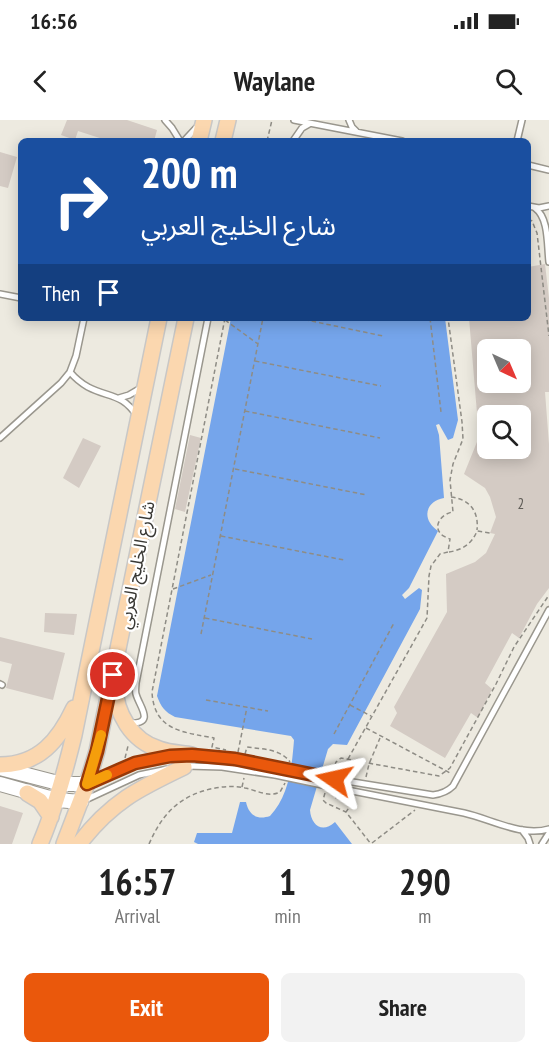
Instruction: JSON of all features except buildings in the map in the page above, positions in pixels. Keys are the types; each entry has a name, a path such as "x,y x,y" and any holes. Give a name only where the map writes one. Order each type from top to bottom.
{"main road":[{"path":"200,138 204,120"},
{"path":"224,138 228,120"},
{"name":"شارع الخليج العربي","path":"40,844 62,784 74,735 158,321"},
{"name":"شارع الخليج العربي","path":"64,844 81,802 97,751 185,321"},
{"path":"117,656 115,694 125,721 138,737 151,746 188,761"},
{"path":"0,766 31,759 52,743 66,724 85,683"},
{"path":"79,844 93,826 118,803 188,761"},
{"path":"0,766 62,784 87,784"},
{"path":"0,784 57,800 81,802"},
{"path":"27,793 40,801 51,817"}],"lane":[{"path":"165,120 180,138"},
{"path":"172,128 173,120"},
{"path":"185,138 204,120"},
{"path":"294,120 385,138"},
{"path":"329,127 336,120"},
{"path":"349,120 357,132"},
{"path":"518,138 522,120"},
{"path":"295,138 302,128 311,124"},
{"path":"531,166 548,169"},
{"path":"535,208 549,206"},
{"path":"531,207 539,210 544,218 549,262"},
{"path":"0,294 18,297"},
{"path":"0,438 61,383 70,372 83,321"},
{"path":"125,721 138,723 144,718 144,710 136,693 136,683 207,321"},
{"path":"70,372 89,388 119,398 133,410 139,421"},
{"path":"119,398 134,393 147,383"},
{"path":"81,802 139,775 188,761 235,759 334,779 433,795 442,793 450,789 458,777 549,610"},
{"path":"87,784 135,763 170,756 467,814 522,830 549,831"},
{"path":"522,830 530,844"},
{"path":"542,844 549,831"}],"path":[{"path":"268,138 272,120"},
{"path":"531,220 537,233 549,336"},
{"path":"225,321 152,692 156,712 164,722 177,730 214,738 212,747 229,751"},
{"path":"228,321 258,344"},
{"path":"201,634 262,321"},
{"path":"311,321 383,336"},
{"path":"430,321 441,412"},
{"path":"448,321 463,439 453,464 450,480 453,512 441,517 438,528 441,534 450,539 448,552"},
{"path":"254,361 381,386"},
{"path":"244,411 380,438"},
{"path":"234,469 367,495"},
{"path":"348,759 427,618 431,566 440,554 467,546 477,531 477,517 474,509 464,500 451,496"},
{"path":"477,531 490,532"},
{"path":"220,536 344,560"},
{"path":"173,590 213,575"},
{"path":"338,759 439,776 447,771 514,647 549,595"},
{"path":"205,618 312,639"},
{"path":"334,734 394,623"},
{"path":"206,700 268,711"},
{"path":"350,705 372,717"},
{"path":"247,706 238,753 245,755 247,747 277,752 288,758 291,765"},
{"path":"366,728 458,777"},
{"path":"366,778 369,764 381,736"},
{"path":"149,844 163,818 188,796 213,788 242,787 275,795 282,790 287,777"},
{"path":"242,787 244,778"},
{"path":"336,798 353,802 346,812 371,844 422,805"}],"water":[{"path":"230,321 445,321 458,420 453,438 448,440 439,424 436,425 439,435 444,498 432,503 428,517 429,522 438,531 409,588 402,595 405,599 419,588 422,590 420,609 347,745 333,744 328,749 310,810 315,824 326,827 335,822 352,844 198,844 194,842 197,833 232,833 240,802 246,802 249,811 255,816 270,816 285,790 291,770 294,740 291,736 175,717 164,709 157,696"}],"slow traffic":[{"path":"101,735 87,784 107,775"}],"route":[{"path":"113,675 97,751 87,784 135,763 170,756 192,755 235,759 334,779"}]}
